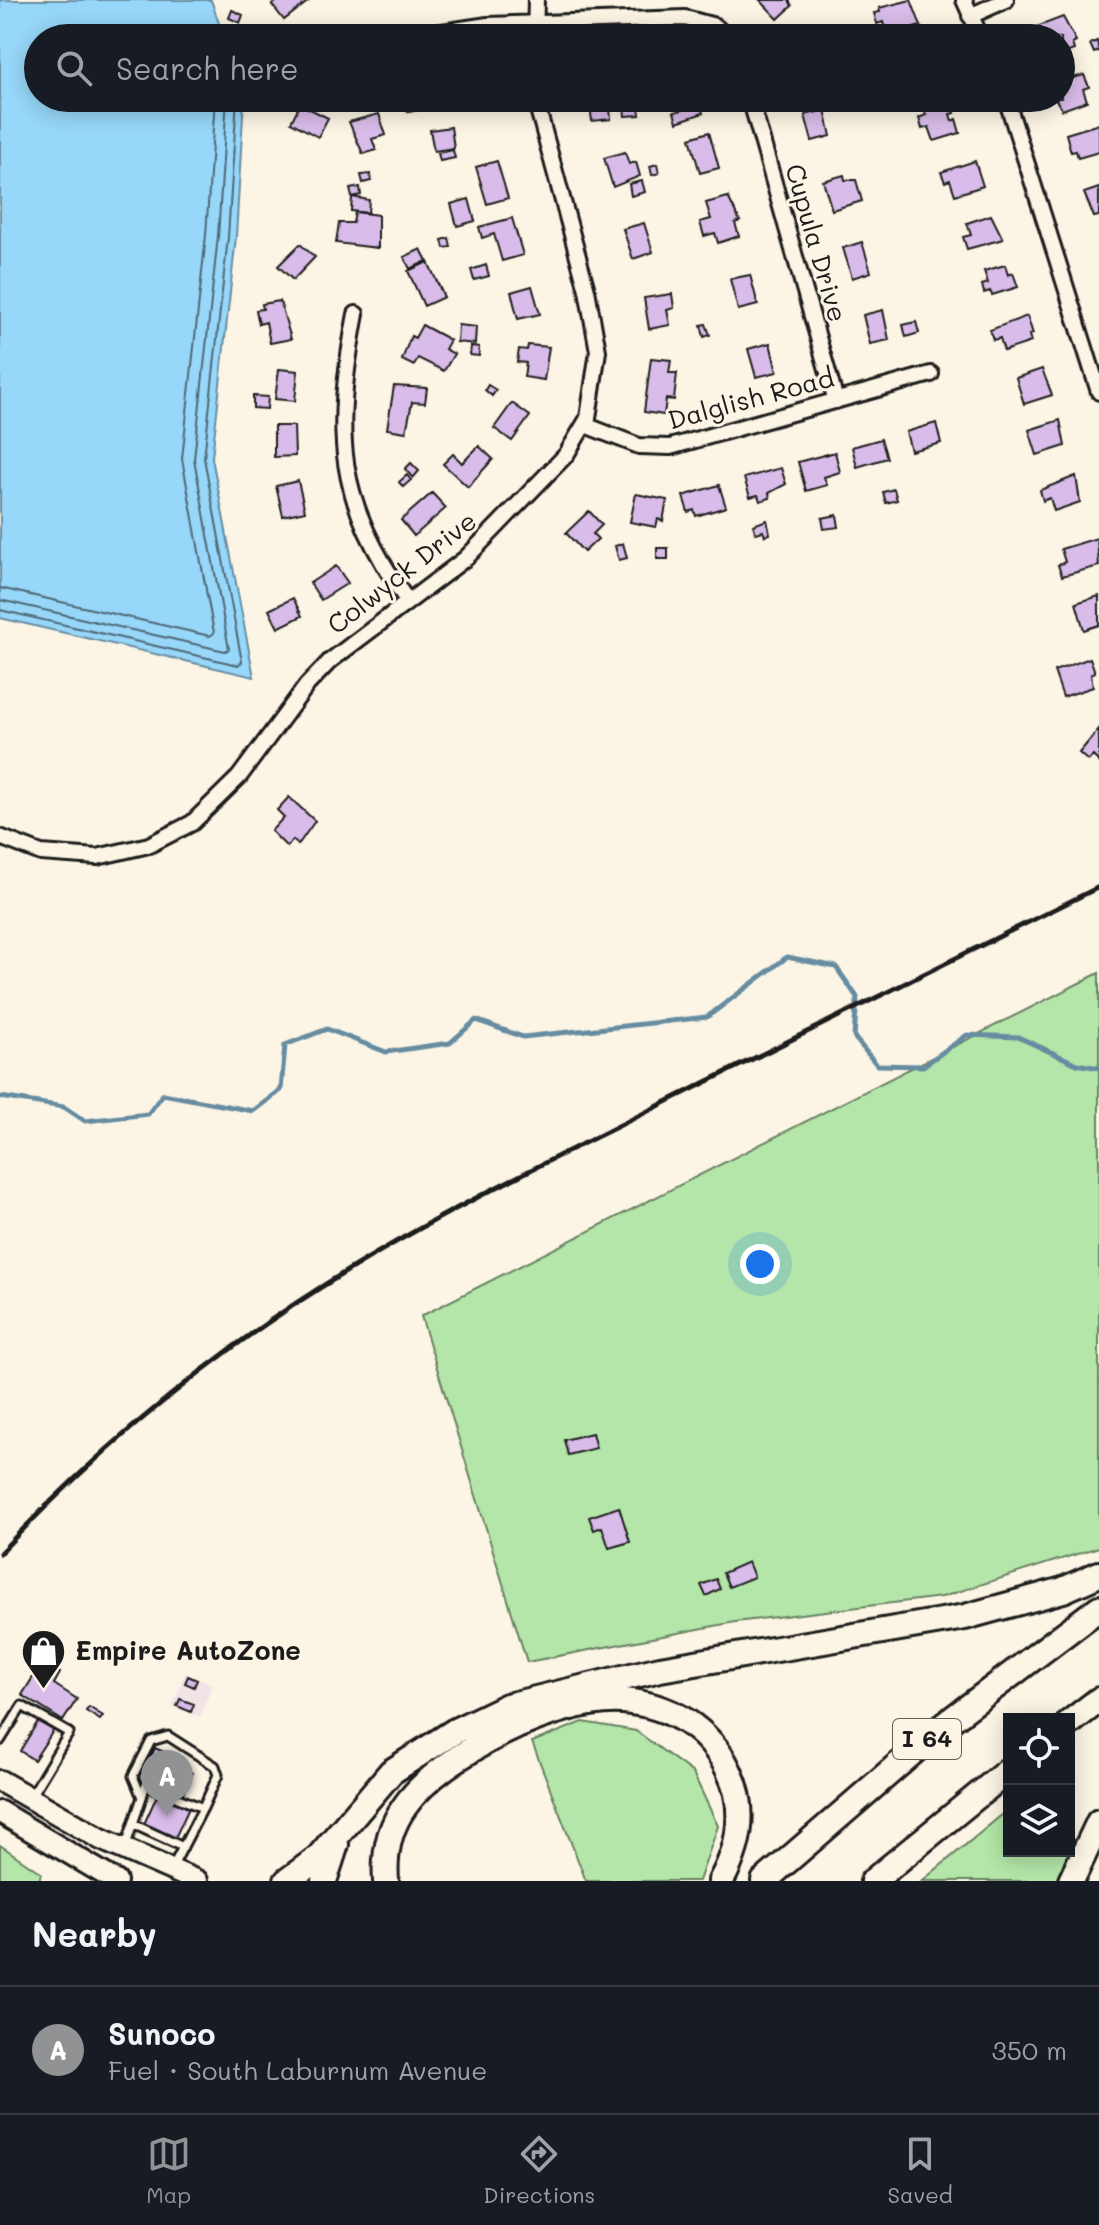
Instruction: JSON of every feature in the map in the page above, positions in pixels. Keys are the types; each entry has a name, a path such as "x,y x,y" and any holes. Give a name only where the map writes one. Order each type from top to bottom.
{"highway":[{"path":"287,1881 318,1858 338,1837 372,1790 391,1772 455,1731 507,1706 660,1669 965,1617 1063,1590 1099,1574"},
{"name":"I 64","path":"764,1881 931,1736 1099,1608"},
{"path":"1075,1718 1099,1700"},
{"path":"386,1881 387,1851 392,1832 404,1807 427,1780 463,1754 519,1725 571,1709 622,1701 671,1712 687,1721 704,1735 725,1763 736,1790 740,1830 721,1881"},
{"name":"I 64","path":"873,1881 1003,1775"},
{"path":"1071,1881 1099,1822"},
{"path":"324,1881 338,1837"}],"main road":[{"path":"0,1781 124,1850 197,1881"},
{"path":"0,1812 111,1880"}],"street":[{"path":"535,24 536,0"},
{"path":"964,0 974,24"},
{"path":"970,16 1006,0"},
{"path":"616,24 685,18 708,24"},
{"name":"Colwyck Drive","path":"0,837 41,853 97,857 149,845 174,834 217,802 307,685 330,661 466,558 552,473 585,425 597,379 598,351 594,316 539,112"},
{"name":"Cupula Drive","path":"754,112 836,401"},
{"path":"1010,112 1099,392"},
{"path":"356,314 343,416 345,469 369,542 408,602"},
{"name":"Dalglish Road","path":"585,425 639,446 670,447 931,374"}],"lane":[{"path":"0,1741 22,1706 69,1733 29,1798"},
{"path":"141,1795 133,1776 151,1741 168,1736 215,1766 218,1775 171,1870"},
{"path":"124,1850 135,1825 146,1785 203,1808"},
{"path":"135,1825 183,1847"}],"shaded area":[{"path":"185,1673 213,1684 200,1717 172,1707"}],"green space":[{"path":"1099,973 1099,1547 942,1597 735,1622 527,1662 421,1316"},
{"path":"583,1722 636,1731 693,1773 718,1826 699,1881 586,1881 532,1742"},
{"path":"1003,1814 1003,1857 1066,1857 1056,1881 922,1881"},
{"path":"0,1845 41,1873 39,1881 0,1881"}],"water":[{"path":"0,0 211,0 219,24 24,24 24,112 243,112 236,237 212,458 254,677 0,618"}],"building":[{"path":"278,0 310,0 284,20 272,5"},
{"path":"760,0 789,0 792,6 778,19"},
{"path":"911,0 920,24 877,24 874,13 880,12 879,8"},
{"path":"232,10 243,15 240,23 229,18"},
{"path":"1063,17 1067,24 1044,24"},
{"path":"1097,41 1099,51 1094,53 1090,44"},
{"path":"1084,75 1089,87 1083,89 1087,101 1075,105 1075,77"},
{"path":"296,112 316,112 328,118 318,137 291,122"},
{"path":"591,112 610,112 611,119 592,121"},
{"path":"625,112 640,112 640,115 625,116"},
{"path":"674,112 703,112 703,113 677,122"},
{"path":"825,112 831,136 812,141 805,115"},
{"path":"925,112 955,112 950,114 952,121 956,119 960,133 934,141 929,127 922,129 919,118 926,115"},
{"path":"379,114 386,135 372,139 376,150 363,154 349,122"},
{"path":"1099,124 1099,152 1078,158 1076,151 1071,152 1066,134"},
{"path":"451,127 454,148 434,151 430,130"},
{"path":"709,132 719,168 700,173 690,138"},
{"path":"453,150 455,158 440,161 438,153"},
{"path":"625,152 629,164 636,162 640,176 613,187 604,158"},
{"path":"497,161 508,198 487,204 476,167"},
{"path":"975,161 983,186 955,195 950,180 945,182 941,172"},
{"path":"657,164 659,173 652,175 650,166"},
{"path":"370,174 371,181 363,183 361,175"},
{"path":"844,175 845,180 856,180 862,201 832,210 823,181"},
{"path":"642,181 645,192 631,196 629,184"},
{"path":"360,187 361,195 352,197 350,189"},
{"path":"1099,188 1099,216 1094,217 1084,193"},
{"path":"352,197 369,200 368,213 351,211"},
{"path":"728,197 740,221 735,223 739,236 718,243 715,233 704,236 700,222 711,219 706,203"},
{"path":"469,199 475,221 457,226 451,204"},
{"path":"355,212 378,215 378,248 336,243 339,223 353,223"},
{"path":"991,215 1003,239 967,249 963,237 971,235 967,223"},
{"path":"512,218 523,255 502,261 494,234 482,238 479,227"},
{"path":"644,223 653,252 633,259 623,229"},
{"path":"449,238 451,247 444,248 442,240"},
{"path":"862,242 871,272 852,278 843,248"},
{"path":"300,244 315,257 293,280 278,266"},
{"path":"421,249 427,261 410,269 404,257"},
{"path":"428,262 444,297 424,306 408,271"},
{"path":"486,265 489,276 474,280 471,270"},
{"path":"1005,265 1008,275 1013,273 1018,287 992,295 990,291 984,293 982,285 988,283 984,271"},
{"path":"750,275 758,305 738,310 730,279"},
{"path":"532,286 540,314 518,319 511,292"},
{"path":"672,294 674,308 667,310 670,325 649,329 644,298"},
{"path":"280,301 291,339 270,343 266,322 259,324 256,310 263,309 262,304"},
{"path":"883,310 889,340 870,344 863,315"},
{"path":"1027,316 1033,334 1029,335 1031,342 1004,351 1000,338 993,340 990,330"},
{"path":"916,322 919,333 906,337 903,325"},
{"path":"706,324 710,335 704,337 701,325"},
{"path":"422,325 450,340 445,349 454,354 444,371 418,358 414,366 402,360 411,336 415,338"},
{"path":"458,325 476,327 475,344 457,342"},
{"path":"770,343 777,372 756,377 748,349"},
{"path":"528,345 549,347 544,380 524,377 526,363 517,362 519,349 527,350"},
{"path":"471,346 479,347 479,356 470,355"},
{"path":"651,358 671,360 669,373 677,373 674,400 666,399 664,415 644,412"},
{"path":"279,369 298,371 295,401 275,399"},
{"path":"1042,369 1052,395 1024,404 1016,378"},
{"path":"488,385 496,390 492,396 485,390"},
{"path":"394,386 427,388 425,403 412,402 406,432 387,429"},
{"path":"253,396 268,397 267,409 253,408"},
{"path":"512,403 530,416 512,441 494,428"},
{"path":"1060,420 1065,446 1037,455 1029,430"},
{"path":"936,423 941,443 911,451 906,432"},
{"path":"274,426 294,426 295,456 274,457"},
{"path":"881,439 887,458 857,467 852,447"},
{"path":"479,446 493,459 468,487 443,464 453,454 462,463"},
{"path":"835,452 840,472 824,477 827,485 806,491 798,462"},
{"path":"411,463 419,471 413,478 405,469"},
{"path":"781,468 786,484 769,493 770,498 760,501 758,495 750,497 744,478"},
{"path":"407,475 411,480 403,487 399,482"},
{"path":"1076,476 1080,502 1054,511 1050,498 1043,501 1040,490"},
{"path":"298,481 305,511 283,516 276,486"},
{"path":"719,485 726,507 696,516 694,510 688,512 683,496"},
{"path":"894,489 897,500 886,503 883,492"},
{"path":"432,493 446,508 414,536 401,520"},
{"path":"636,494 667,500 663,521 658,519 656,527 630,522"},
{"path":"589,511 602,525 593,534 598,539 584,552 566,533"},
{"path":"837,515 839,527 824,529 822,518"},
{"path":"767,520 770,534 765,536 763,531 756,533 753,525"},
{"path":"1097,538 1099,566 1062,576 1058,565 1065,562 1061,549"},
{"path":"623,543 627,558 619,560 615,546"},
{"path":"657,548 668,548 668,559 657,559"},
{"path":"336,566 348,583 321,600 310,583"},
{"path":"1099,596 1099,625 1084,630 1076,603"},
{"path":"293,598 302,616 278,628 269,610"},
{"path":"1090,658 1095,672 1091,674 1093,687 1063,697 1054,671"},
{"path":"1099,729 1099,762 1093,756 1088,761 1079,753"},
{"path":"289,797 315,821 298,845 293,840 287,847 271,831 284,817 277,810"},
{"path":"592,1433 596,1448 568,1455 564,1440"},
{"path":"619,1507 630,1542 609,1548 602,1527 594,1530 589,1517"},
{"path":"748,1562 754,1577 729,1587 723,1573"},
{"path":"716,1579 720,1589 706,1596 701,1585"},
{"name":"Empire AutoZone","path":"49,1665 60,1673 54,1684 77,1699 63,1721 22,1695 40,1666 46,1670"},
{"path":"188,1676 197,1680 194,1687 185,1683"},
{"path":"180,1699 194,1704 191,1712 177,1706"},
{"path":"89,1707 103,1716 100,1720 86,1711"},
{"path":"40,1718 55,1728 34,1760 20,1751"},
{"path":"155,1748 166,1753 162,1759 192,1773 183,1793 139,1773 143,1765 146,1767"},
{"path":"158,1793 189,1808 175,1838 144,1824"}],"waterway":[{"path":"0,1097 64,1107 85,1121 148,1114 163,1094 253,1111 281,1090 285,1045 327,1029 386,1052 450,1043 476,1020 523,1037 707,1017 787,957 836,967 857,997 854,1037 877,1065 923,1066 967,1035 1018,1037 1077,1064 1099,1068"}],"railway":[{"path":"0,1553 79,1475 164,1401 254,1332 347,1271 509,1181 1099,887"}],"place":[{"name":"Empire AutoZone","path":"44,1690"},
{"name":"Sunoco","path":"167,1816"}]}
